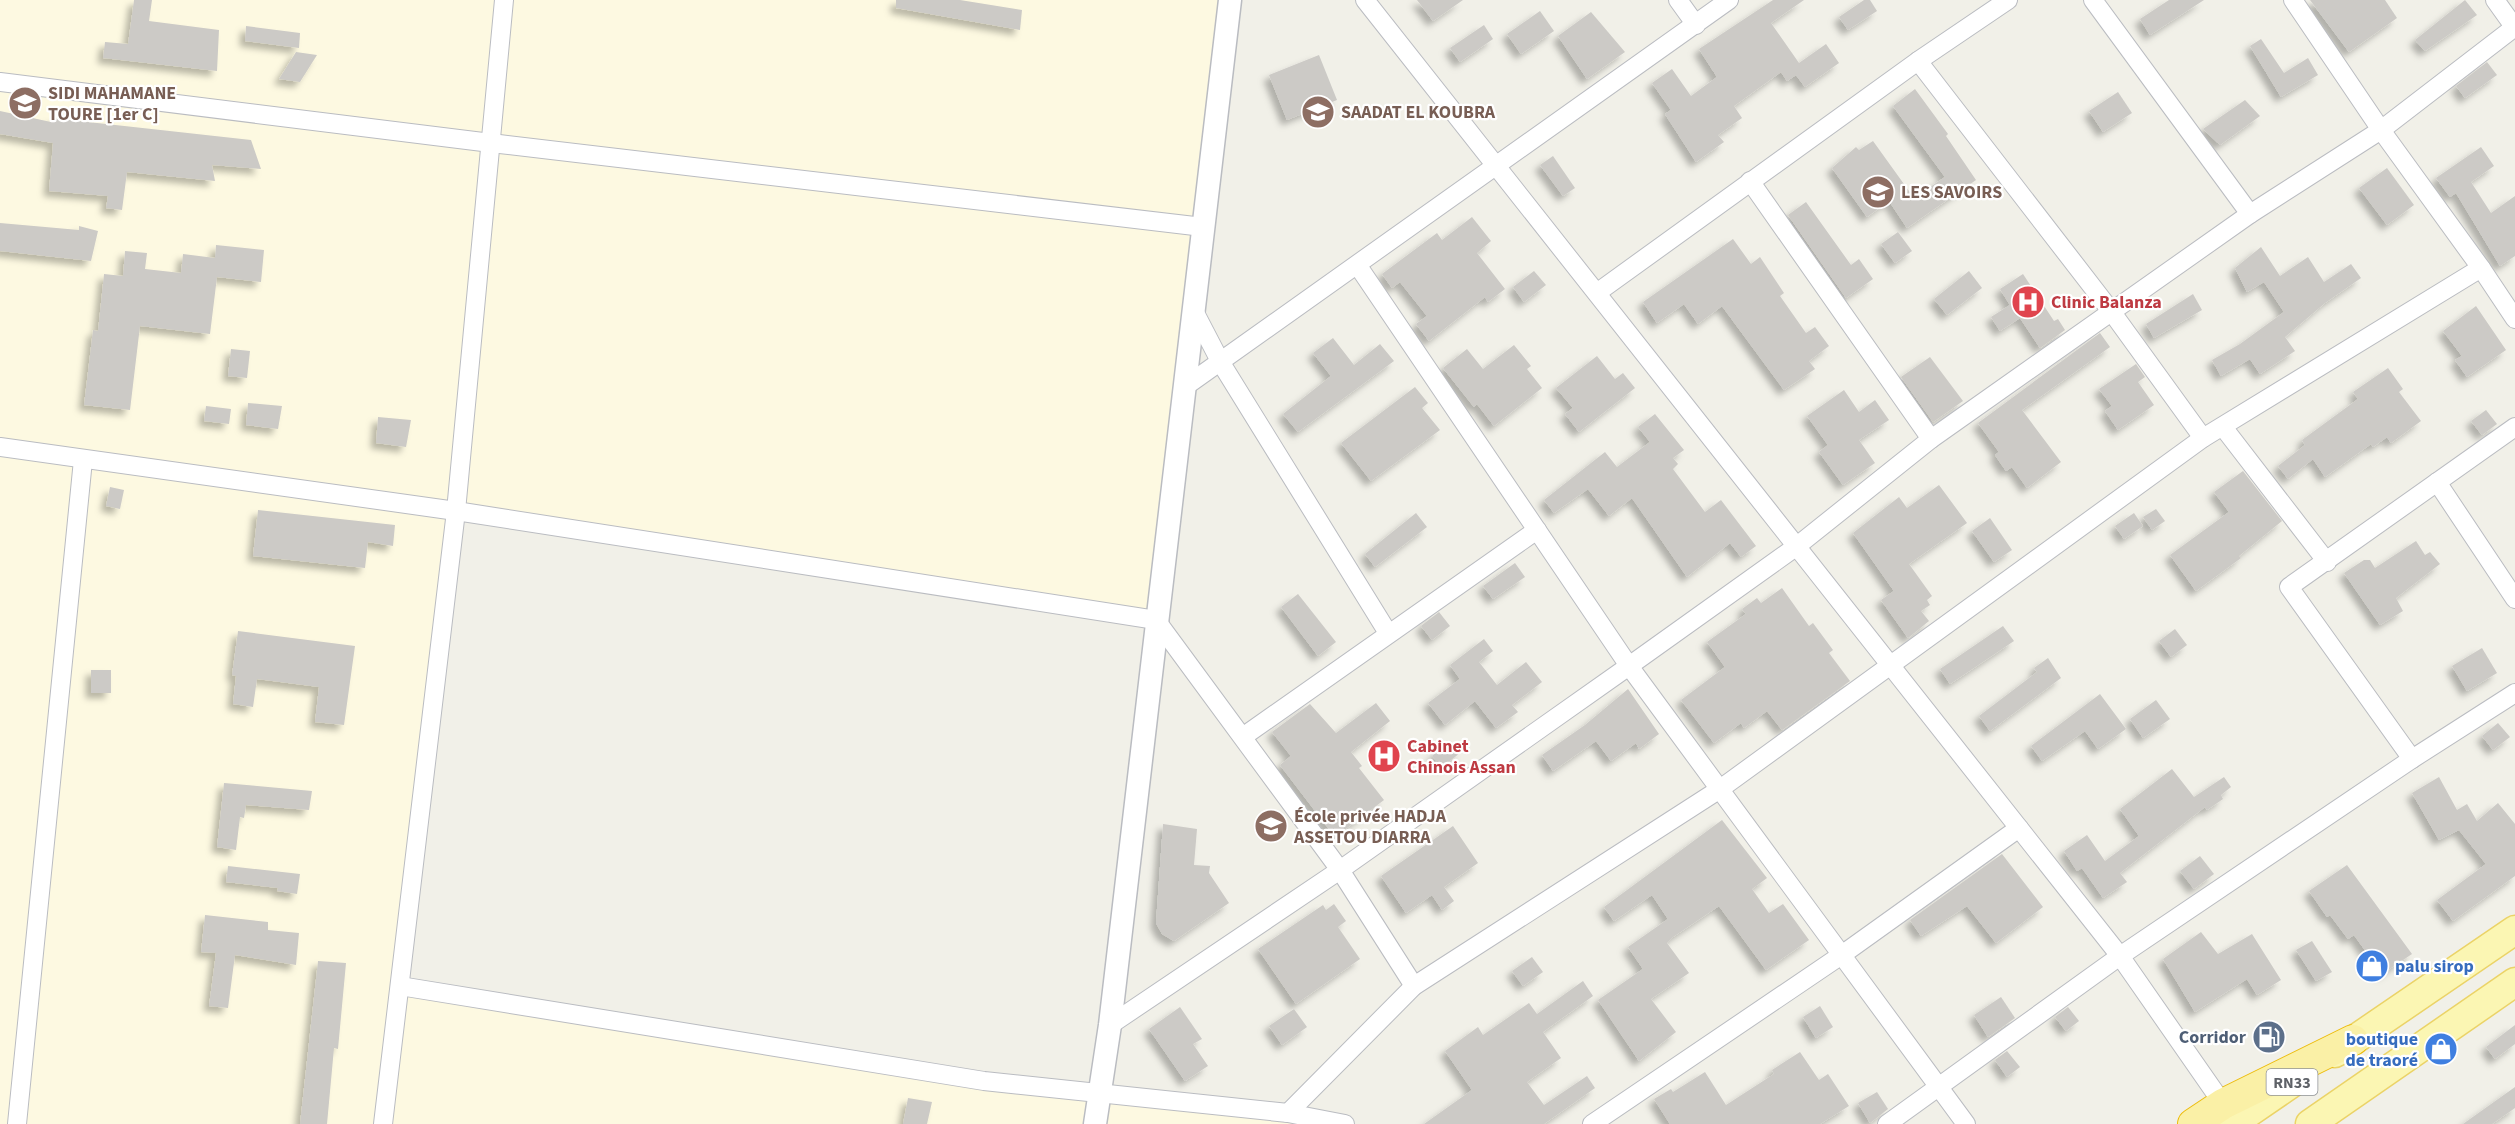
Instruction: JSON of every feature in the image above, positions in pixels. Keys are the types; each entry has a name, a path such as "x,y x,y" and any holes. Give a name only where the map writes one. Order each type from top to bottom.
{"highway":[{"path":"2193,1124 2227,1114 2353,1040"}],"main road":[{"path":"2353,1040 2515,930"},
{"name":"RN33","path":"2310,1124 2515,982"}],"street":[{"path":"383,1124 456,511 504,0"},
{"path":"1095,1124 1110,1025 1230,0"},
{"path":"1365,0 1499,166 2120,956 2227,1114"},
{"path":"1678,0 1696,25"},
{"path":"1183,388 1499,166 1729,0"},
{"path":"1598,292 1918,61 2008,0"},
{"path":"2093,0 2250,214"},
{"path":"2293,0 2381,130 2515,319"},
{"path":"1110,1025 1340,870 1629,666 1797,546 1931,439 2111,311 2250,214 2381,130 2515,27 2495,0"},
{"path":"1918,61 2111,311 2203,438"},
{"path":"0,82 491,143 1203,227"},
{"path":"1750,181 1931,439"},
{"path":"1358,266 1629,666 1966,1124"},
{"path":"1288,1113 1414,986 1720,789 2203,438 2481,268"},
{"path":"1194,311 1221,363 1388,633"},
{"path":"2223,427 2327,562"},
{"path":"2412,759 2289,587 2515,427"},
{"path":"0,447 456,511 1156,620 1244,736 1340,870 1414,986"},
{"path":"17,1124 83,460"},
{"path":"2437,482 2515,599"},
{"path":"1244,736 1537,530"},
{"path":"1887,1124 1941,1088 2120,956 2412,759 2515,693"},
{"path":"1592,1124 1843,954 2019,828"},
{"path":"400,986 984,1081 1098,1095 1288,1113 1345,1124"}],"shaded area":[{"path":"0,0 1218,0 1183,388 1156,620 456,511 400,985 984,1081 1345,1124 0,1124"}],"building":[{"path":"134,0 152,0 149,21 219,30 217,71 103,58 105,42 128,44"},
{"path":"896,0 960,0 1022,10 1020,30 896,8"},
{"path":"1417,0 1463,0 1433,21"},
{"path":"1773,0 1804,0 1771,23 1799,63 1826,44 1839,63 1805,87 1796,75 1787,81 1781,72 1734,106 1742,118 1718,135 1724,142 1696,162 1665,114 1671,110 1652,83 1672,69 1691,96 1717,77 1699,49"},
{"path":"1864,0 1870,0 1877,11 1848,30 1839,17"},
{"path":"2169,0 2204,0 2150,35 2140,19"},
{"path":"2310,0 2385,0 2397,18 2349,52"},
{"path":"2465,0 2477,15 2425,51 2415,40"},
{"path":"1540,11 1554,31 1521,54 1507,34"},
{"path":"1591,12 1625,52 1587,79 1558,36"},
{"path":"1484,25 1493,39 1460,62 1450,48"},
{"path":"246,26 300,33 299,48 245,41"},
{"path":"2261,39 2284,73 2308,58 2318,75 2281,97 2250,46"},
{"path":"296,52 317,55 300,82 279,79"},
{"path":"1319,55 1337,100 1287,120 1269,75"},
{"path":"2487,62 2497,75 2465,98 2456,86"},
{"path":"1915,89 1948,134 1946,136 1976,180 1907,228 1889,201 1867,217 1832,168 1856,147 1859,150 1873,141 1914,198 1945,177 1893,106"},
{"path":"2118,92 2132,113 2103,132 2089,111"},
{"path":"2245,100 2260,116 2220,145 2203,129"},
{"path":"0,111 51,122 52,118 251,140 261,169 212,165 215,181 127,172 122,210 106,208 108,196 49,191 53,143 0,134"},
{"path":"2481,147 2494,166 2471,182 2491,213 2515,196 2515,256 2500,266 2456,193 2450,197 2436,178"},
{"path":"1553,156 1575,188 1563,196 1540,165"},
{"path":"2387,168 2414,205 2387,225 2359,188"},
{"path":"1806,202 1851,265 1859,259 1873,279 1846,298 1788,215"},
{"path":"1472,217 1491,241 1477,253 1505,289 1488,302 1485,297 1429,341 1416,324 1427,316 1400,282 1392,288 1382,274 1437,233 1442,240"},
{"path":"0,223 79,230 79,226 98,231 91,261 0,251"},
{"path":"1898,232 1912,251 1895,263 1881,244"},
{"path":"1733,239 1751,264 1760,257 1784,293 1780,296 1806,333 1815,327 1829,346 1809,361 1815,369 1784,390 1722,306 1698,324 1684,304 1657,323 1643,302"},
{"path":"216,245 264,250 261,282 217,277 210,334 140,326 130,410 84,405 93,330 98,331 104,274 123,276 125,251 147,253 145,269 181,273 183,254 215,258"},
{"path":"2261,247 2280,276 2308,257 2324,282 2351,264 2361,278 2325,303 2285,337 2295,351 2260,374 2250,359 2221,376 2212,360 2240,344 2284,312 2264,282 2247,292 2235,268"},
{"path":"1534,271 1546,285 1524,302 1513,287"},
{"path":"1969,271 1982,288 1947,315 1934,299"},
{"path":"2023,274 2054,321 2058,319 2065,330 2040,348 2020,318 2000,331 1991,317 2010,305 2000,289"},
{"path":"2193,294 2202,310 2154,338 2146,324"},
{"path":"2476,306 2506,350 2467,377 2455,360 2462,356 2443,331"},
{"path":"2100,333 2110,347 2022,410 2061,462 2027,488 2012,467 2006,471 1995,455 1999,452 1978,423"},
{"path":"1333,338 1354,365 1380,344 1394,361 1298,432 1283,414 1331,376 1313,353"},
{"path":"1514,345 1531,366 1527,369 1542,388 1494,426 1477,404 1474,407 1443,368 1467,349 1483,369"},
{"path":"231,349 250,351 247,378 228,376"},
{"path":"1597,356 1615,379 1623,373 1635,388 1579,432 1565,414 1573,408 1556,388"},
{"path":"1930,357 1963,401 1933,422 1901,377"},
{"path":"2136,364 2145,377 2138,382 2154,405 2118,430 2105,411 2112,406 2099,389"},
{"path":"2388,368 2403,389 2399,392 2421,421 2391,443 2387,437 2373,447 2371,444 2325,477 2313,459 2288,479 2278,466 2305,445 2302,440 2358,399 2353,392"},
{"path":"1415,387 1428,403 1422,408 1440,430 1371,481 1341,443"},
{"path":"1844,390 1859,412 1875,400 1889,420 1859,440 1875,463 1843,485 1819,452 1828,445 1807,416"},
{"path":"248,403 282,406 278,429 246,425"},
{"path":"206,406 231,409 229,424 204,421"},
{"path":"2486,410 2497,424 2482,435 2471,421"},
{"path":"1655,414 1684,450 1673,458 1678,464 1673,469 1705,512 1721,500 1756,546 1741,557 1730,543 1687,577 1632,498 1609,516 1588,489 1554,513 1544,500 1605,452 1617,467 1650,442 1638,427"},
{"path":"378,417 411,420 406,447 376,443"},
{"path":"2243,471 2282,521 2239,556 2241,558 2196,591 2170,555 2229,512 2214,492"},
{"path":"1939,485 1967,523 1909,564 1932,596 1927,600 1930,605 1921,611 1929,621 1908,638 1881,600 1894,591 1853,533 1899,497 1907,508"},
{"path":"110,487 124,490 120,509 106,506"},
{"path":"2156,509 2165,521 2152,530 2143,517"},
{"path":"258,510 395,525 393,546 368,542 365,568 253,556"},
{"path":"1416,513 1427,527 1375,567 1365,554"},
{"path":"2134,513 2143,526 2124,539 2115,526"},
{"path":"1990,518 2012,550 1994,562 1972,531"},
{"path":"2416,541 2425,555 2430,552 2440,564 2396,598 2403,611 2380,625 2344,573 2364,560 2370,560 2375,568"},
{"path":"1515,563 1525,577 1493,599 1483,586"},
{"path":"1782,588 1809,626 1813,623 1833,650 1829,653 1850,681 1782,730 1767,711 1744,728 1741,723 1714,743 1681,700 1725,667 1707,642 1746,614 1742,609 1757,598 1761,603"},
{"path":"1298,594 1336,642 1318,656 1281,607"},
{"path":"1439,612 1450,626 1432,640 1421,626"},
{"path":"2003,626 2014,641 1950,684 1940,669"},
{"path":"2175,629 2187,645 2171,657 2159,641"},
{"path":"238,631 355,646 344,725 315,722 319,687 257,679 253,707 233,704 236,676 232,675"},
{"path":"1484,639 1493,651 1479,662 1497,685 1526,662 1542,682 1512,705 1518,712 1496,728 1475,701 1445,725 1428,703 1460,679 1450,665"},
{"path":"2482,648 2497,673 2467,691 2452,666"},
{"path":"2048,658 2061,678 1990,731 1979,716 2037,672 2034,668"},
{"path":"91,670 111,670 111,693 91,693"},
{"path":"1628,689 1659,734 1639,749 1636,743 1611,761 1596,741 1553,771 1542,755 1585,725"},
{"path":"2100,694 2126,729 2098,749 2085,731 2042,761 2031,746"},
{"path":"2156,700 2170,719 2143,738 2130,719"},
{"path":"1376,703 1390,721 1351,752 1362,766 1359,768 1384,800 1335,837 1280,765 1291,756 1272,732 1310,704 1336,733"},
{"path":"2498,723 2510,737 2493,750 2482,736"},
{"path":"1451,741 1460,753 1442,767 1432,756"},
{"path":"2172,769 2194,797 2224,777 2231,787 2221,795 2223,799 2207,810 2205,807 2120,873 2127,882 2103,898 2082,868 2077,871 2064,851 2087,835 2105,861 2139,836 2120,809"},
{"path":"2439,777 2457,810 2467,804 2477,821 2498,803 2515,824 2515,876 2453,921 2437,900 2486,864 2459,830 2439,840 2412,793"},
{"path":"224,783 312,791 309,810 246,805 244,818 240,817 236,850 217,847"},
{"path":"1722,820 1767,878 1752,889 1769,913 1783,904 1809,940 1766,970 1719,906 1673,937 1667,943 1689,973 1651,999 1676,1032 1639,1061 1598,1000 1643,969 1628,947 1668,919 1652,895 1614,921 1604,907"},
{"path":"1163,824 1197,829 1194,865 1210,866 1209,873 1229,903 1174,941 1162,934 1156,923"},
{"path":"1453,826 1478,863 1444,887 1454,901 1442,910 1432,895 1406,913 1381,876"},
{"path":"2002,854 2043,907 1996,943 1967,906 1921,936 1910,920"},
{"path":"2200,856 2214,874 2194,889 2180,871"},
{"path":"2347,865 2412,954 2382,974 2354,935 2348,939 2330,915 2327,917 2309,891"},
{"path":"228,866 300,874 297,894 277,891 278,888 226,882"},
{"path":"1334,904 1346,921 1338,927 1360,959 1296,1004 1258,949 1323,905 1326,910"},
{"path":"205,915 268,922 268,930 299,933 296,965 235,955 228,1008 209,1006 216,953 201,952"},
{"path":"2201,932 2218,954 2252,934 2281,980 2257,995 2247,979 2195,1012 2163,959"},
{"path":"2312,941 2332,972 2316,981 2296,950"},
{"path":"1532,957 1543,972 1523,986 1512,971"},
{"path":"318,961 346,963 338,1049 334,1048 327,1124 300,1124"},
{"path":"1583,981 1593,996 1543,1032 1561,1058 1527,1082 1544,1105 1587,1076 1595,1088 1544,1124 1424,1124 1472,1090 1445,1051 1478,1027 1483,1035 1529,1003 1537,1014"},
{"path":"2001,997 2015,1018 1988,1037 1974,1015"},
{"path":"1820,1006 1833,1027 1816,1038 1803,1017"},
{"path":"1180,1007 1202,1039 1193,1044 1208,1066 1185,1081 1149,1029"},
{"path":"2068,1007 2079,1021 2066,1031 2055,1017"},
{"path":"1294,1009 1307,1027 1282,1045 1269,1026"},
{"path":"2515,1025 2515,1044 2495,1059 2486,1047"},
{"path":"2007,1051 2020,1067 2007,1077 1995,1060"},
{"path":"1800,1052 1819,1080 1828,1074 1849,1106 1820,1124 1670,1124 1654,1099 1671,1089 1673,1092 1705,1072 1726,1105 1774,1074 1772,1070"},
{"path":"2515,1087 2515,1108 2492,1124 2463,1124"},
{"path":"1877,1092 1888,1109 1870,1123 1858,1103"},
{"path":"908,1098 932,1102 927,1124 903,1124"}],"place":[{"name":"SIDI MAHAMANE TOURE [1er C]","path":"25,103"},
{"name":"SAADAT EL KOUBRA","path":"1318,112"},
{"name":"LES SAVOIRS","path":"1878,192"},
{"name":"Clinic Balanza","path":"2028,302"},
{"name":"Cabinet Chinois Assan","path":"1384,756"},
{"name":"École privée HADJA ASSETOU DIARRA","path":"1271,826"},
{"name":"palu sirop","path":"2372,966"},
{"name":"Corridor","path":"2269,1037"},
{"name":"boutique de traoré","path":"2441,1049"}]}
